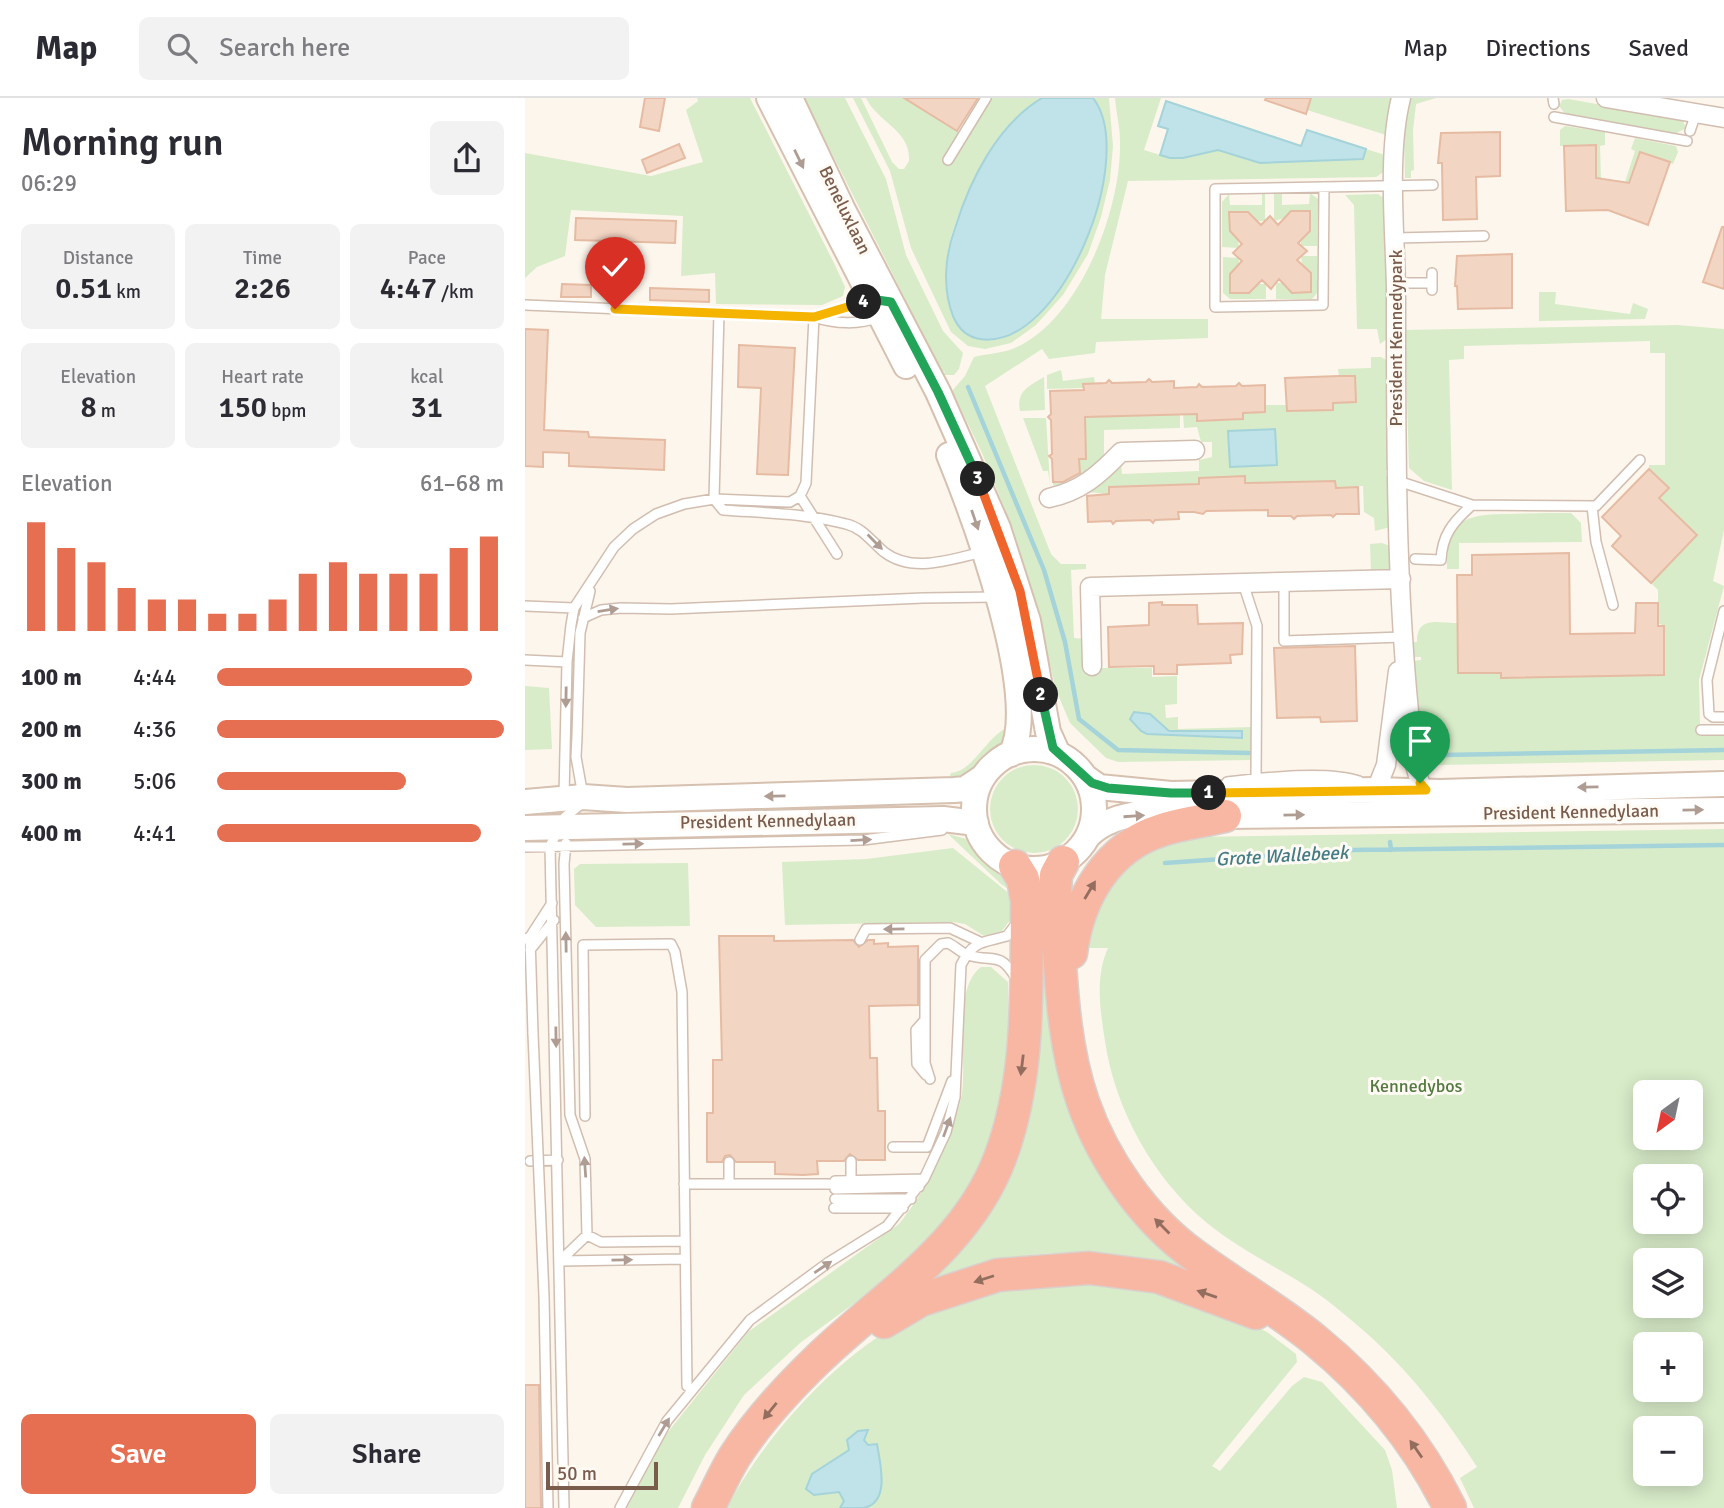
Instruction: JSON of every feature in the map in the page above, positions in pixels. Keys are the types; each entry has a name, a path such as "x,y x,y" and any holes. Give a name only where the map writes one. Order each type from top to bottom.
{"highway":[{"path":"1064,1003 1077,916 1091,887 1109,864 1148,835 1226,816"},
{"path":"1063,862 1055,880 1070,1059 1083,1104 1117,1171 1140,1203 1191,1253 1314,1340 1382,1404 1435,1478 1450,1508"},
{"path":"708,1508 735,1456 776,1404 816,1361 940,1252 983,1193 999,1161 1018,1095 1025,1040 1027,901 1023,879 1015,866"},
{"path":"816,1361 921,1300 997,1275 1089,1268 1159,1277 1234,1303 1314,1340"}],"main road":[{"name":"Beneluxlaan","path":"769,98 880,306 966,452 998,528 1025,611 1048,732 1058,754"},
{"name":"Beneluxlaan","path":"790,98 880,306 948,452 986,551 1010,650 1019,723 1017,740 1011,754"},
{"path":"1034,749 1058,754 1078,768 1091,788 1095,813 1089,836 1082,847 1063,862 1039,869 1015,866 994,854 978,829 975,799 983,777 1000,760 1011,754 1034,749"},
{"name":"President Kennedylaan","path":"525,802 573,798 627,800 954,790 965,789 983,777"},
{"name":"President Kennedylaan","path":"1085,777 1100,787 1171,793 1724,784"},
{"name":"President Kennedylaan","path":"1089,836 1102,824 1119,816 1185,813 1226,816 1724,810"},
{"name":"President Kennedylaan","path":"526,834 563,835 943,819 978,829"}],"street":[{"name":"President Kennedypark","path":"1401,98 1395,152 1395,238 1403,637 1415,765 1420,783 1426,790"},
{"path":"1606,98 1724,118"},
{"path":"1049,498 1070,493 1090,482 1121,452 1195,450"},
{"path":"1091,666 1090,587 1401,579"},
{"name":"President Kennedypark","path":"1376,790 1386,765 1403,637"}],"lane":[{"path":"948,160 986,98"},
{"path":"1691,131 1696,113"},
{"path":"1554,117 1687,141"},
{"path":"1324,187 1323,305 1215,307 1215,188 1433,185"},
{"path":"1395,238 1432,242 1485,236"},
{"path":"1396,283 1432,282"},
{"path":"525,305 814,317 880,306"},
{"path":"814,317 826,321 864,323 880,306"},
{"path":"719,313 714,499 723,510 814,515 847,524 865,532 885,552 901,561 914,564 986,551"},
{"path":"573,798 567,662 574,608 614,547 633,529 656,514 674,507 714,499 790,502 800,496 806,483 814,317"},
{"path":"1398,481 1472,505 1597,506 1640,460"},
{"path":"800,496 837,554"},
{"path":"1415,559 1441,560 1442,543 1448,530 1472,505"},
{"path":"1592,506 1596,542 1613,606"},
{"path":"1284,582 1284,641 1403,637"},
{"path":"1243,583 1257,626 1256,778"},
{"path":"573,798 580,633 591,585"},
{"path":"583,618 601,610 633,607 671,610 894,599 999,597"},
{"path":"525,606 574,608"},
{"path":"1724,611 1707,680 1709,714 1713,717 1724,717"},
{"path":"525,660 567,662"},
{"path":"1701,730 1724,730"},
{"path":"1118,789 1256,778 1341,776 1376,790"},
{"name":"President Kennedylaan","path":"563,835 571,810 580,805 627,800"},
{"path":"563,835 552,902 564,1508"},
{"path":"560,1261 587,1235 585,1159 570,1115 563,835"},
{"path":"620,1508 667,1421 762,1309 879,1232 911,1199 922,1183 951,1115 957,1062 959,976 966,955 980,942 1007,936 1014,929 1027,901"},
{"path":"548,1508 544,1296 527,938 552,902"},
{"path":"528,950 554,920"},
{"path":"860,940 866,929 950,928 980,942"},
{"path":"925,929 933,939 935,949"},
{"path":"930,1079 925,1063 925,960 935,949 948,943 966,955 994,957 1004,961 1026,997"},
{"path":"585,1116 583,945 671,944 675,952 682,992 684,1259 687,1386 691,1390"},
{"path":"894,1147 927,1147 946,1102 957,1062"},
{"path":"931,1139 936,1153"},
{"path":"530,1161 558,1160"},
{"path":"851,1161 851,1181"},
{"path":"729,1162 729,1184"},
{"path":"835,1192 851,1181 922,1183"},
{"path":"835,1192 922,1183"},
{"path":"684,1184 729,1184 911,1199"},
{"path":"835,1192 903,1208"},
{"path":"587,1235 601,1242 684,1241"},
{"path":"560,1261 684,1259"}],"green space":[{"path":"697,98 750,98 835,265 845,287 843,296 822,305 716,304 715,273 681,276 683,216 571,210 565,256 537,267 525,278 525,153 651,176 703,162 686,110 698,101"},
{"path":"804,98 845,98 886,179 906,255 943,331 963,353 959,369 954,375 943,375 945,371 942,372"},
{"path":"853,98 861,98 892,162 899,169 904,169 909,161 905,142 871,107 866,98 904,98 959,132 980,98 1042,98 1021,116 978,173 961,208 950,243 945,278 950,309 966,334 996,340 1026,326 1054,297 1077,258 1095,213 1105,169 1105,129 1093,98 1109,98 1113,146 1110,180 1101,217 1088,254 1063,295 1036,325 1011,343 985,349 968,346 951,332 911,248 890,171"},
{"path":"1115,98 1161,98 1144,150 1170,158 1184,158 1218,150 1363,159 1366,149 1385,155 1385,171 1376,177 1128,181 1105,275 1101,319 1208,319 1208,338 1096,342 1095,353 1049,359 1042,349 985,386 1051,554 1061,564 1086,564 1086,569 1071,570 1074,638 1086,639 1098,668 1152,668 1152,677 1177,676 1177,704 1165,705 1166,718 1178,717 1178,729 1253,727 1252,760 1118,762 1106,758 1070,723 1056,690 1033,593 1012,527 982,453 952,391 965,376 974,357 1015,348 1043,330 1080,284 1106,226 1114,196 1120,141"},
{"path":"1311,98 1391,98 1386,135 1307,110"},
{"path":"1409,98 1436,98 1416,104 1413,131 1414,170 1411,171 1411,178 1405,178 1404,142"},
{"path":"1562,100 1682,119 1686,128 1675,134 1566,115 1559,106"},
{"path":"1565,126 1605,132 1605,145 1600,146 1601,179 1596,178 1596,146 1560,146 1560,130"},
{"path":"1635,138 1676,146 1678,152 1673,164 1640,152 1629,183 1625,182 1635,151 1631,149"},
{"path":"1265,193 1265,221 1257,221 1248,212 1229,213 1230,231 1238,240 1239,248 1222,247 1222,202 1229,194 1230,205 1262,205 1262,194"},
{"path":"1274,193 1282,193 1282,205 1309,204 1310,193 1318,199 1317,246 1301,246 1301,239 1310,231 1310,211 1274,221"},
{"path":"1378,194 1385,199 1387,339 1380,344 1377,329 1357,329 1354,205 1345,195"},
{"path":"1301,256 1317,256 1318,292 1312,299 1276,299 1276,283 1283,283 1292,293 1311,292 1311,273 1302,264"},
{"path":"1223,257 1239,258 1239,265 1230,274 1230,293 1249,293 1258,284 1266,284 1266,299 1230,299 1223,293"},
{"path":"1539,292 1556,292 1555,304 1630,314 1633,303 1648,309 1645,319 1539,321"},
{"path":"1677,325 1724,329 1724,530 1713,581 1724,586 1699,680 1700,724 1724,724 1724,760 1439,765 1422,753 1412,661 1421,660 1421,657 1412,657 1412,642 1417,642 1418,633 1425,624 1458,623 1459,673 1501,673 1502,678 1664,675 1664,626 1658,623 1658,590 1651,583 1697,535 1659,498 1668,488 1649,469 1649,465 1665,465 1665,353 1650,353 1650,341 1464,346 1464,359 1449,360 1452,490 1424,481 1409,468 1405,330"},
{"path":"1371,357 1381,357 1388,361 1389,470 1386,470 1386,476 1389,476 1390,527 1375,531 1374,518 1364,512 1363,486 1336,488 1335,481 1245,483 1245,476 1200,478 1199,484 1109,494 1087,492 1121,463 1122,474 1199,471 1199,460 1212,457 1212,442 1201,442 1197,427 1184,428 1183,414 1197,414 1198,421 1243,420 1243,413 1265,412 1265,405 1287,405 1288,411 1333,410 1333,403 1355,402 1355,376 1339,376 1338,369 1371,368"},
{"path":"1061,370 1063,381 1094,377 1095,383 1084,384 1084,388 1047,389 1047,375"},
{"path":"1044,377 1045,410 1020,411 1022,394"},
{"path":"1175,408 1175,414 1180,414 1180,428 1104,430 1104,461 1099,467 1075,485 1053,485 1053,482 1080,481 1079,459 1086,458 1085,411 1107,410 1108,417 1152,415 1153,409"},
{"path":"1023,418 1046,418 1050,484 1048,471 1043,471"},
{"path":"1571,513 1581,523 1582,542 1459,543 1459,569 1447,569 1450,540 1461,523 1470,518 1494,514"},
{"path":"1382,543 1390,546 1390,572 1371,573 1370,544"},
{"path":"525,686 549,688 552,749 525,750"},
{"path":"1009,727 1005,740 984,758 971,775 946,785 951,773 967,766 994,737"},
{"path":"1034,765 1051,768 1065,778 1075,792 1078,809 1075,826 1065,840 1051,850 1034,853 1017,850 1003,840 993,826 990,809 993,792 1003,778 1017,768"},
{"name":"Kennedybos","path":"1724,829 1724,1508 1474,1508 1460,1478 1477,1467 1442,1416 1402,1368 1335,1306 1219,1232 1170,1186 1140,1141 1128,1117 1110,1067 1100,1005 1101,970 1108,948 1077,948 1082,918 1125,869 1158,847 1193,837"},
{"path":"948,834 967,839 987,863 1006,875 1011,891 1001,884"},
{"path":"953,848 1011,895 1013,916 1002,931 984,936 965,924 952,922 785,925 782,862 866,859"},
{"path":"688,863 690,926 596,927 575,905 574,869 580,864"},
{"path":"1046,896 1056,1029 1180,1263 1177,1266 1114,1255 1050,1254 987,1263 926,1283 983,1215 1033,897"},
{"path":"981,967 991,967 1008,982 1009,1048 1003,1095 982,1165 961,1202 904,1267 800,1343 744,1395 705,1455 678,1508 627,1508 664,1437 748,1332 899,1224 919,1196 943,1151 960,1103 963,1088 963,1011 972,978"},
{"path":"1022,1283 1138,1284 1239,1318 1267,1332 1296,1354 1297,1362 1212,1466 1220,1471 1292,1386 1304,1377 1322,1382 1385,1450 1392,1470 1397,1508 865,1508 877,1494 881,1479 877,1444 868,1445 863,1440 868,1431 849,1450 813,1474 829,1494 839,1492 844,1501 840,1508 727,1508 762,1452 785,1423 809,1396 863,1347 892,1328 932,1309"}],"water":[{"path":"1042,98 1093,98 1105,126 1106,162 1099,204 1084,246 1063,284 1038,315 1010,335 975,338 960,328 947,294 947,261 952,239 961,210 987,155 1012,123"},
{"path":"1166,101 1301,146 1307,130 1366,149 1363,159 1260,163 1218,150 1183,158 1170,158 1160,155 1168,129 1158,126"},
{"path":"1275,429 1277,465 1230,467 1228,431"},
{"path":"1134,712 1150,714 1169,731 1242,731 1242,738 1147,734 1130,719"},
{"path":"868,1430 864,1440 868,1445 877,1444 882,1481 881,1491 872,1505 863,1508 840,1508 844,1501 839,1492 814,1495 806,1489 812,1474 849,1450 847,1440 858,1431"}],"building":[{"path":"645,98 665,98 659,131 640,127"},
{"path":"904,98 978,98 957,131"},
{"path":"1311,98 1306,114 1265,100"},
{"path":"1500,132 1500,176 1476,177 1477,219 1443,220 1442,163 1438,163 1441,133"},
{"path":"679,144 685,158 647,173 642,160"},
{"path":"1596,145 1596,178 1629,183 1640,152 1670,162 1648,225 1608,210 1566,211 1564,146"},
{"path":"1291,211 1310,211 1310,231 1298,243 1307,251 1297,260 1311,273 1311,292 1292,293 1279,279 1271,289 1262,280 1249,293 1230,293 1230,274 1242,261 1233,253 1242,244 1230,231 1229,212 1248,212 1261,225 1270,216 1278,225"},
{"path":"576,218 676,221 675,243 575,240"},
{"path":"1724,227 1724,289 1703,282"},
{"path":"1512,254 1512,308 1458,309 1455,286 1457,256"},
{"path":"562,284 591,285 591,297 561,297"},
{"path":"650,288 709,290 709,302 650,300"},
{"path":"525,329 548,330 544,430 588,432 589,437 665,440 664,470 569,466 569,453 543,452 543,467 525,466"},
{"path":"739,345 795,348 788,475 757,474 761,388 738,387"},
{"path":"1355,376 1356,402 1333,403 1333,410 1287,411 1285,378"},
{"path":"1149,379 1152,382 1174,381 1174,388 1197,387 1199,384 1202,387 1236,386 1239,383 1242,386 1265,385 1265,412 1243,413 1243,419 1197,421 1197,414 1085,417 1086,459 1079,459 1080,473 1063,482 1053,482 1052,459 1049,456 1052,454 1051,420 1048,417 1051,414 1050,391 1084,390 1083,384 1106,383 1109,380 1112,383 1146,382"},
{"path":"1649,469 1669,488 1659,498 1697,535 1651,583 1612,546 1621,536 1602,517"},
{"path":"1245,476 1245,483 1335,481 1336,488 1358,487 1359,514 1336,514 1333,517 1297,516 1294,519 1291,516 1268,516 1268,510 1206,511 1203,514 1178,512 1179,519 1155,520 1153,523 1150,520 1116,521 1113,524 1111,521 1088,522 1087,496 1109,494 1109,487 1199,484 1199,478"},
{"path":"1569,553 1570,634 1635,633 1636,603 1658,603 1658,626 1664,626 1664,675 1501,678 1501,673 1458,673 1457,575 1472,575 1472,555"},
{"path":"1162,602 1162,605 1197,605 1198,624 1243,623 1242,654 1230,655 1231,663 1177,665 1177,674 1154,674 1154,666 1109,667 1108,627 1149,625 1149,603"},
{"path":"1355,646 1357,721 1321,722 1320,717 1277,718 1274,648"},
{"path":"719,936 774,936 774,941 853,940 859,947 868,940 874,940 874,944 888,943 888,947 918,946 918,1005 869,1006 870,1058 877,1058 878,1111 885,1111 885,1160 858,1160 850,1154 844,1161 817,1161 818,1174 803,1175 775,1174 775,1162 736,1162 730,1155 725,1156 722,1162 707,1162 707,1113 713,1113 713,1060 722,1060"},
{"path":"525,1385 539,1385 541,1508 525,1508"}],"waterway":[{"path":"968,387 1044,570 1065,642 1079,719 1118,750 1249,753"},
{"path":"1443,755 1724,750"},
{"name":"Grote Wallebeek","path":"1390,842 1391,850"},
{"path":"1165,863 1352,850 1724,845"}],"route":[{"path":"615,309 814,317 825,311 870,299 891,302 938,392 998,528 1028,621 1053,748 1092,783 1100,787 1171,793 1426,790 1420,783"}]}
